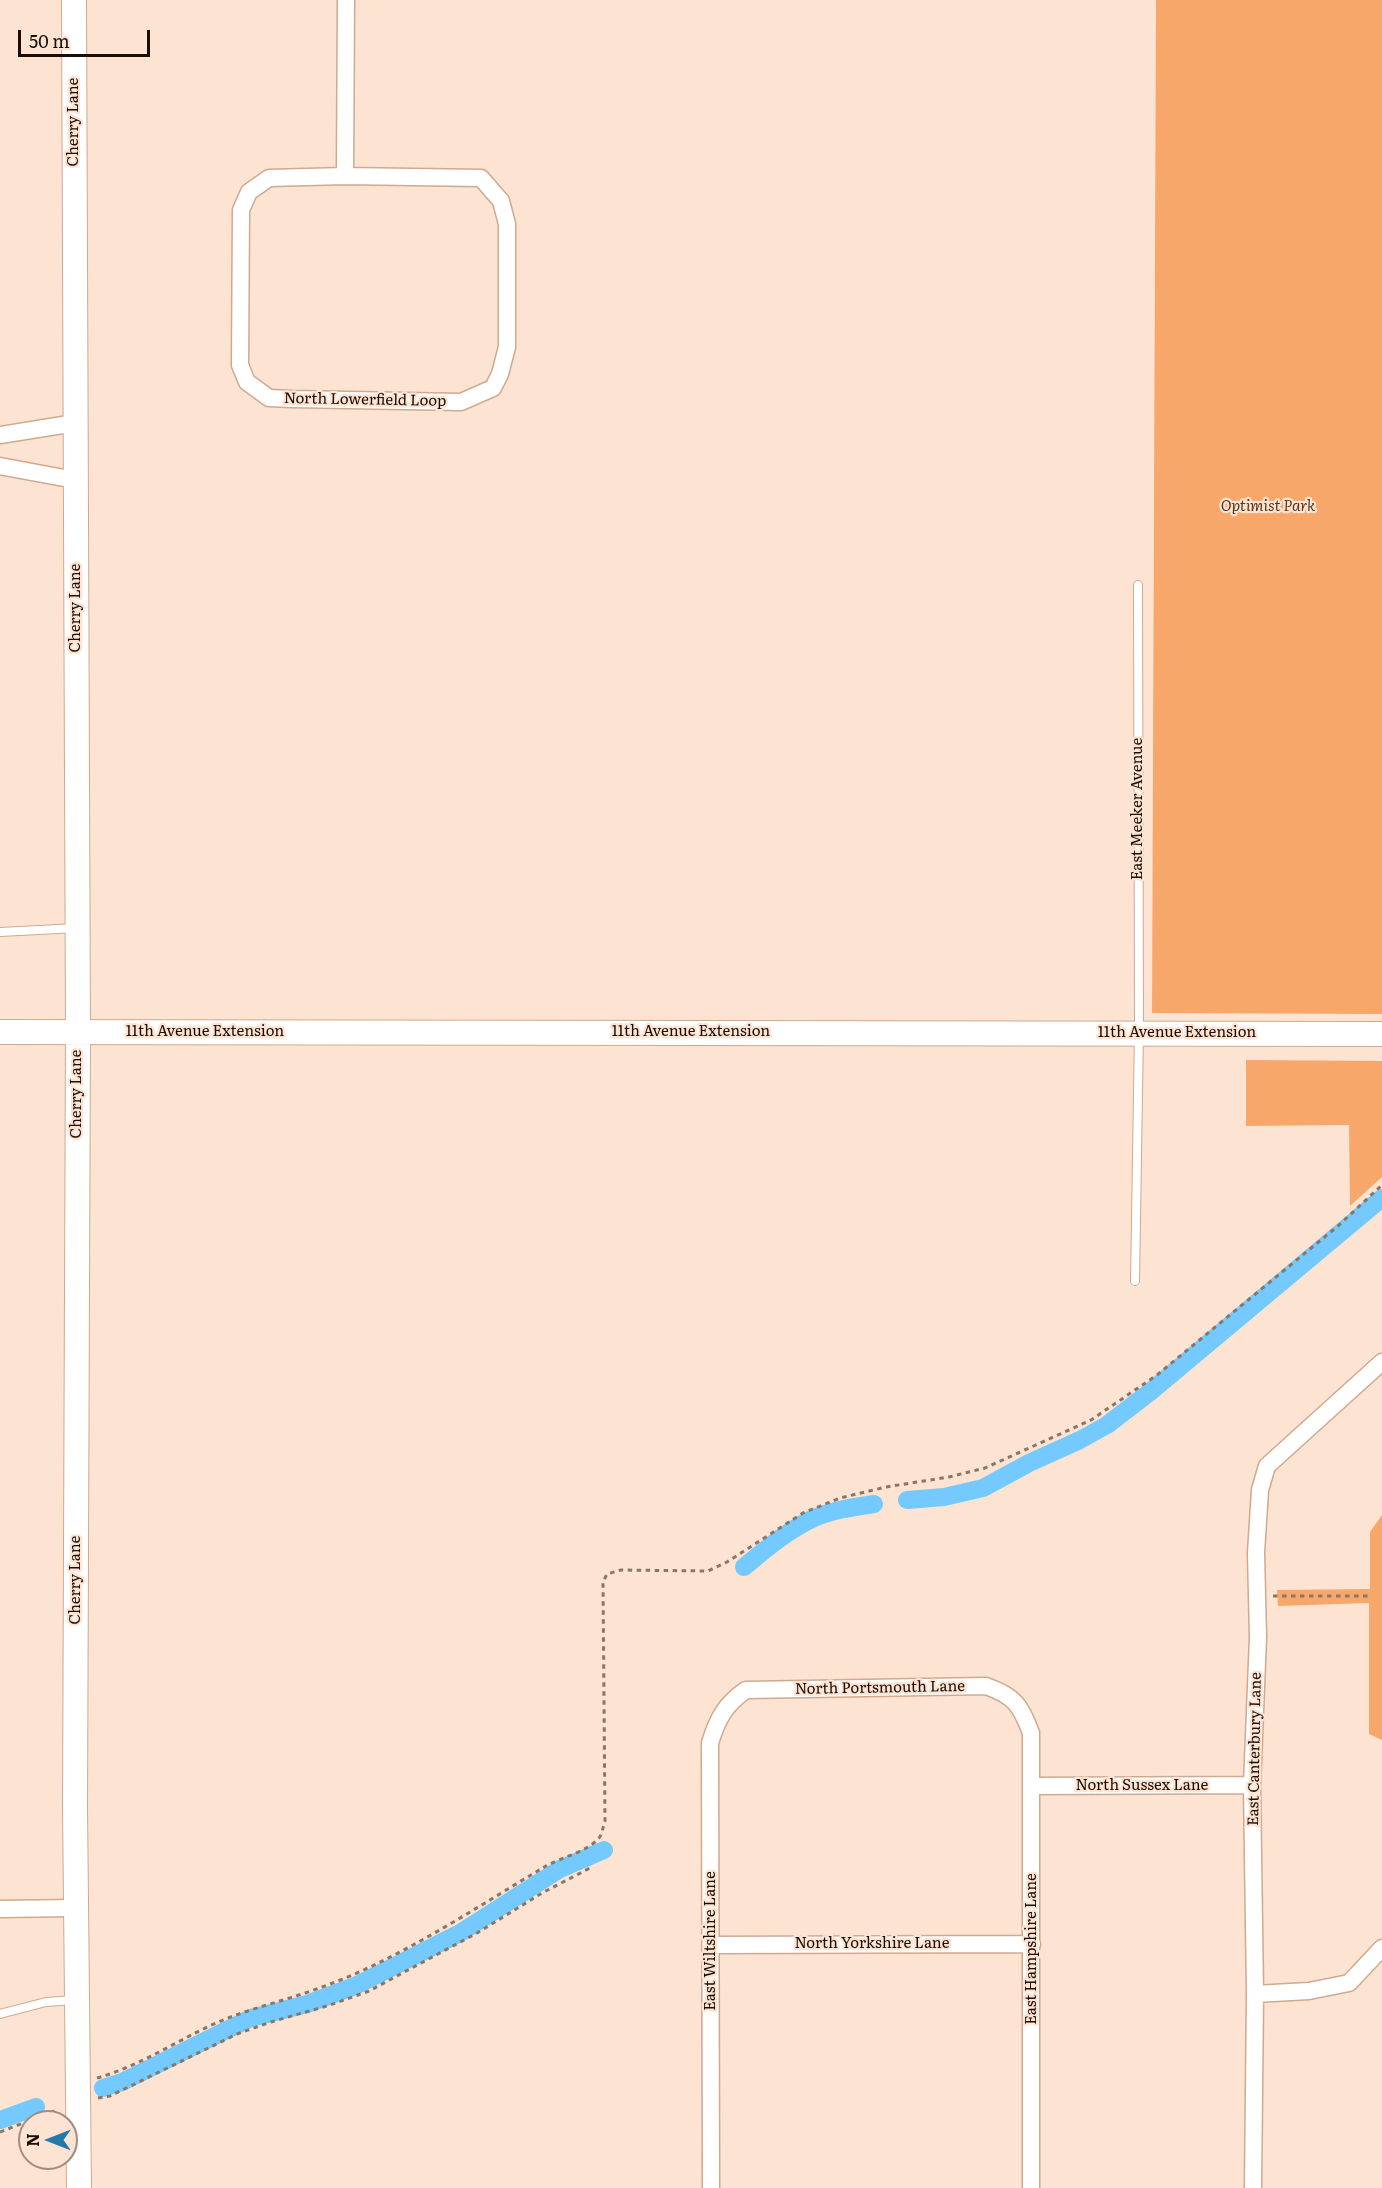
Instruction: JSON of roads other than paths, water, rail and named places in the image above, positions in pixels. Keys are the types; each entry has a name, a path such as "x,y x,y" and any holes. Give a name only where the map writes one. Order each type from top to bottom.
{"main road":[{"name":"Cherry Lane","path":"74,0 78,1032 76,1908 79,2188"},
{"name":"11th Avenue Extension","path":"0,1032 1382,1034"}],"street":[{"path":"345,176 346,0"},
{"name":"North Lowerfield Loop","path":"345,176 481,178 501,201 507,224 507,347 500,374 493,388 461,402 292,399 269,398 247,382 240,365 239,340 241,210 249,192 268,178 345,176"},
{"path":"0,435 75,423"},
{"path":"0,466 75,480"},
{"name":"East Canterbury Lane","path":"1253,2188 1255,1994 1252,1785 1258,1637 1256,1553 1260,1490 1267,1466 1382,1362"},
{"name":"North Portsmouth Lane","path":"731,1700 746,1690 986,1686 1000,1691 1023,1711"},
{"name":"East Wiltshire Lane","path":"711,2188 710,1743 717,1720 731,1700"},
{"name":"East Hampshire Lane","path":"1023,1711 1031,1733 1031,2188"},
{"name":"North Sussex Lane","path":"1031,1786 1252,1785"},
{"path":"0,1909 76,1908"},
{"name":"North Yorkshire Lane","path":"711,1945 1032,1944"},
{"path":"1255,1994 1309,1991 1349,1983 1382,1948"}],"lane":[{"name":"East Meeker Avenue","path":"1135,1281 1139,1032 1138,585"},
{"path":"0,932 77,928"},
{"path":"0,2014 46,2002 77,2000"}],"waterway":[{"path":"907,1500 944,1497 983,1488 1107,1425 1150,1392 1382,1198"},
{"path":"744,1567 786,1534 814,1518 836,1511 874,1504"},
{"path":"103,2088 122,2082 251,2018 307,2004 355,1986 460,1933 560,1869 604,1850"},
{"path":"0,2120 36,2107"}],"park label":[{"name":"Optimist Park","path":"1268,507"}]}
